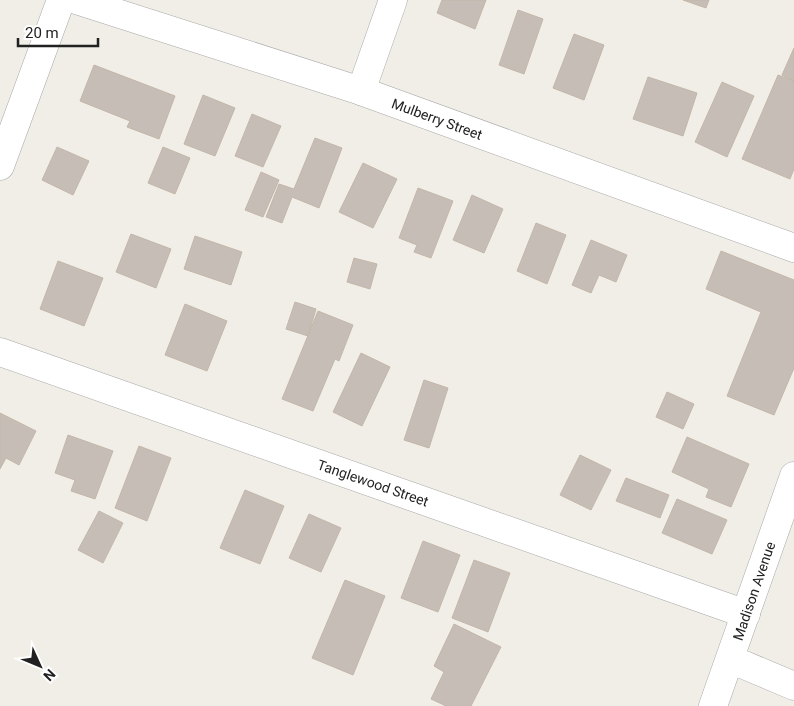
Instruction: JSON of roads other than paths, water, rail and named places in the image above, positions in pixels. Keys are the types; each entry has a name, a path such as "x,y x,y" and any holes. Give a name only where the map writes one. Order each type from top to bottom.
{"street":[{"path":"0,166 61,0"},
{"name":"Mulberry Street","path":"76,0 361,91 794,248"},
{"path":"361,91 393,0"},
{"name":"Tanglewood Street","path":"0,352 746,614"},
{"name":"Madison Avenue","path":"714,706 794,476"},
{"path":"730,659 794,686"}]}
